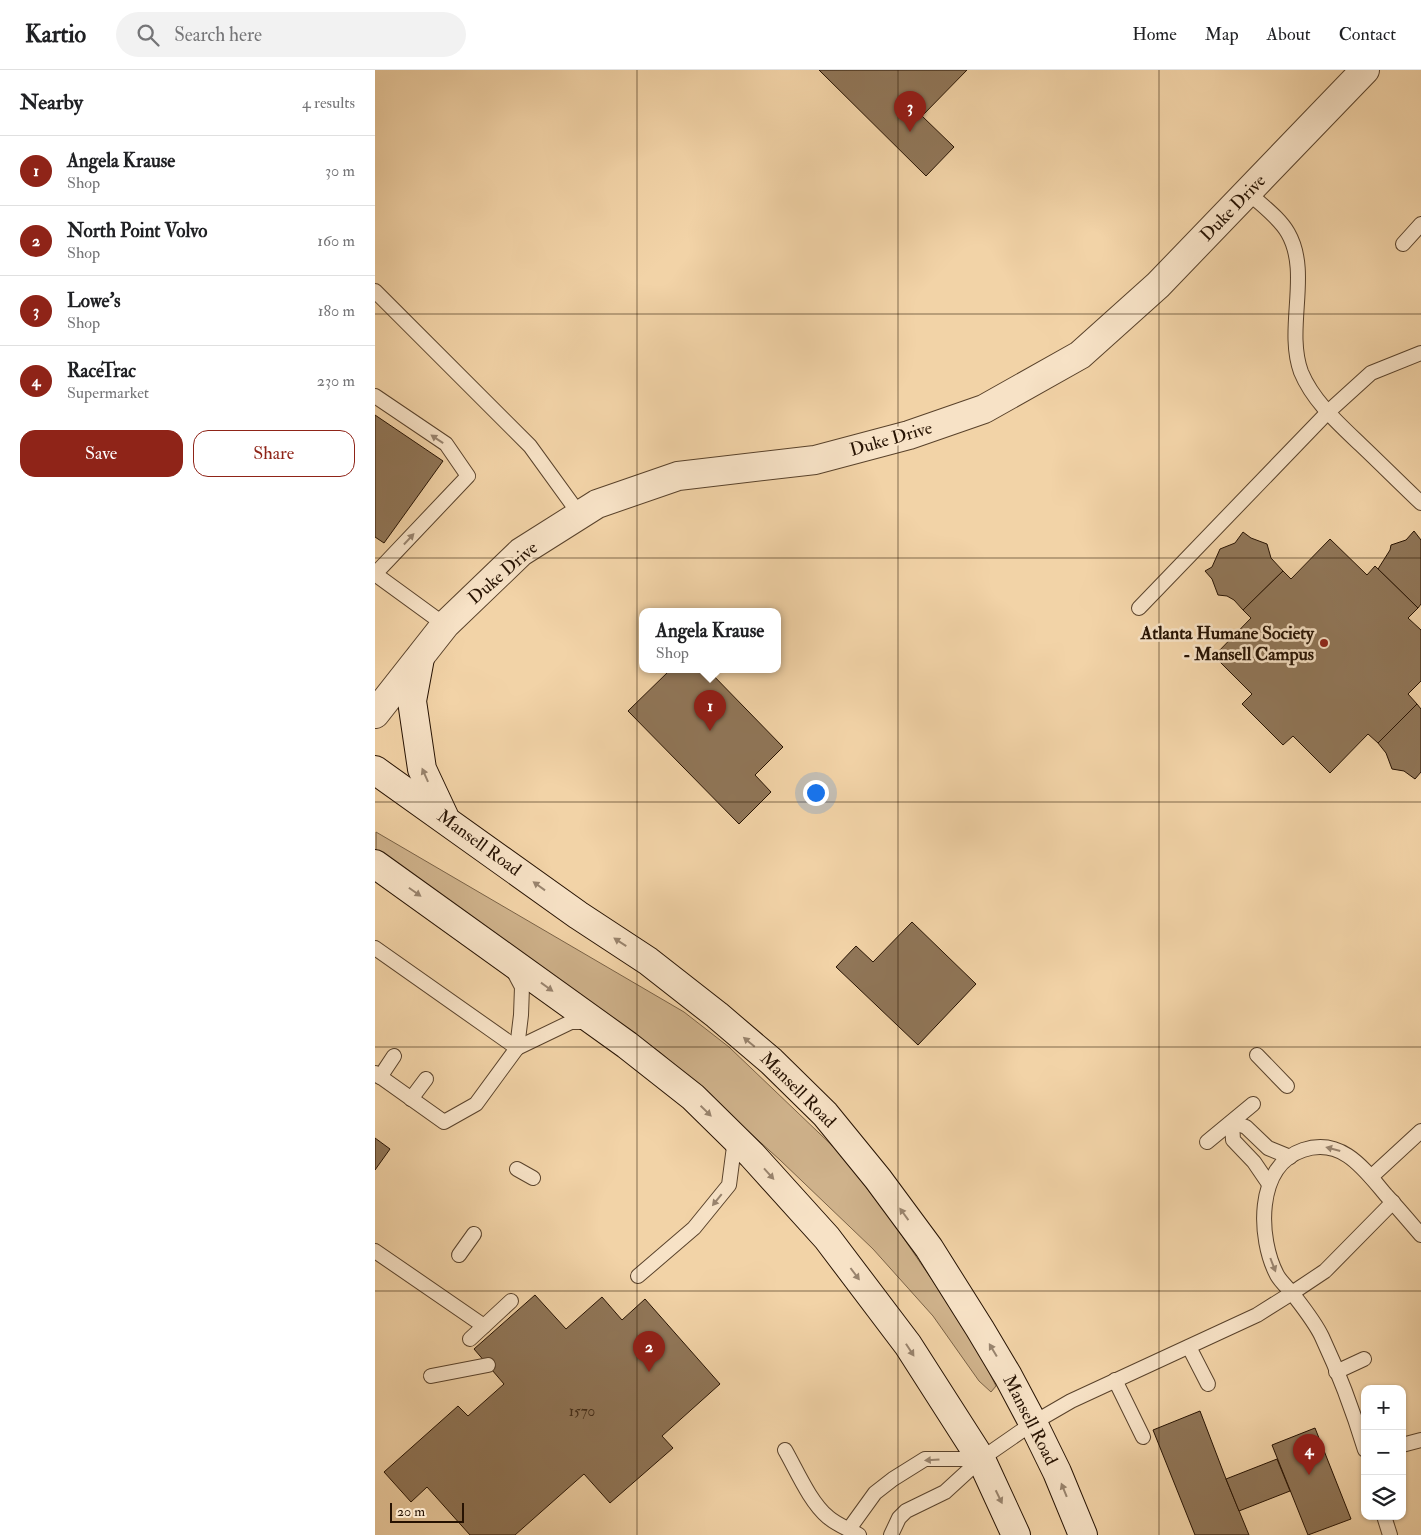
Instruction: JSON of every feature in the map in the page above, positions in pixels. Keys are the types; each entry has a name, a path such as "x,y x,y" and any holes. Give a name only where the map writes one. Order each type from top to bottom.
{"main road":[{"name":"Duke Drive","path":"375,714 445,625 521,552 597,504 678,476 815,460 909,435 984,409 1080,355 1158,285 1365,70"},
{"path":"420,658 412,701 422,770 446,819"},
{"name":"Mansell Road","path":"375,770 578,915 648,961 771,1060 825,1114 878,1179 929,1248 981,1329 1008,1376 1057,1472 1083,1535"},
{"path":"375,864 596,1022 693,1097 735,1139 827,1238 908,1345 981,1459 1016,1535"}],"lane":[{"path":"1248,192 1282,225 1291,240 1297,263 1295,332 1298,360 1301,372 1313,394 1328,412 1421,503"},
{"path":"1403,244 1421,224"},
{"path":"375,290 531,446 580,514"},
{"path":"1139,608 1328,412 1371,373 1421,353"},
{"path":"375,396 446,444 468,476 375,574 445,625"},
{"path":"376,952 406,977 467,1021 517,1048"},
{"path":"507,958 522,988 517,1048"},
{"path":"394,1056 378,1075 444,1122 476,1104 517,1048 571,1022 596,1022"},
{"path":"1257,1055 1287,1086"},
{"path":"411,1099 426,1079"},
{"path":"1207,1142 1253,1104"},
{"path":"1232,1122 1246,1128 1268,1148 1290,1157"},
{"path":"1232,1122 1233,1140 1255,1162 1269,1184"},
{"path":"1371,1177 1421,1131"},
{"path":"638,1276 694,1228 729,1185 735,1139"},
{"path":"1361,1436 1321,1335 1292,1293 1278,1277 1271,1260 1265,1226 1265,1206 1269,1184 1277,1169 1290,1157 1313,1146 1329,1147 1343,1152 1358,1162 1421,1235"},
{"path":"517,1170 533,1178"},
{"path":"891,1535 899,1518 906,1511 945,1492 981,1459 1071,1401 1257,1315 1292,1293 1325,1271 1393,1202"},
{"path":"459,1255 474,1234"},
{"path":"375,1251 484,1326"},
{"path":"470,1339 511,1301"},
{"path":"1189,1347 1208,1384"},
{"path":"1336,1372 1364,1359"},
{"path":"431,1376 488,1365"},
{"path":"1115,1380 1143,1437"},
{"path":"1406,1443 1421,1440"},
{"path":"785,1450 813,1499 823,1512 836,1523 854,1532 875,1494 893,1479 925,1459 981,1459"},
{"path":"1386,1520 1390,1535"}],"shaded area":[{"path":"376,832 684,1012 729,1047 841,1154 894,1224 943,1296 982,1358 996,1386 991,1392 979,1381 933,1316 873,1249 780,1160 661,1053 376,852"}],"building":[{"path":"819,70 967,70 922,116 954,147 926,176"},
{"path":"375,415 443,461 384,543 375,537"},
{"path":"1414,531 1421,540 1421,604 1418,608 1378,569 1390,550 1391,545 1406,540"},
{"path":"1243,532 1251,538 1267,544 1271,558 1283,571 1243,610 1234,600 1227,596 1218,595 1212,579 1205,571 1212,567 1220,549 1235,543"},
{"name":"Atlanta Humane Society - Mansell Campus","path":"1330,539 1367,575 1375,566 1418,608 1408,618 1421,630 1421,681 1408,694 1417,704 1378,743 1368,734 1330,773 1293,736 1283,745 1242,704 1252,694 1214,656 1251,618 1243,610 1283,571 1291,579"},
{"path":"667,673 711,673 783,747 755,775 771,792 739,824 628,711"},
{"path":"1417,704 1421,709 1421,772 1415,779 1404,771 1392,769 1386,753 1378,743"},
{"path":"912,922 976,984 918,1045 836,967 856,946 873,962"},
{"path":"375,1138 390,1149 375,1170"},
{"path":"535,1295 566,1329 602,1297 622,1320 645,1299 720,1384 662,1436 673,1448 610,1503 584,1474 515,1535 470,1535 427,1487 411,1502 384,1472 458,1406 468,1416 504,1384 474,1349"},
{"path":"1200,1411 1249,1535 1195,1535 1153,1430"},
{"path":"1315,1428 1351,1519 1308,1535 1272,1445"},
{"path":"1277,1459 1290,1491 1239,1511 1226,1479"}],"place":[{"name":"Lowe's","path":"910,132"},
{"name":"Atlanta Humane Society - Mansell Campus","path":"1324,643"},
{"name":"Angela Krause","path":"710,731"},
{"name":"North Point Volvo","path":"649,1372"},
{"name":"RaceTrac","path":"1309,1475"}]}
